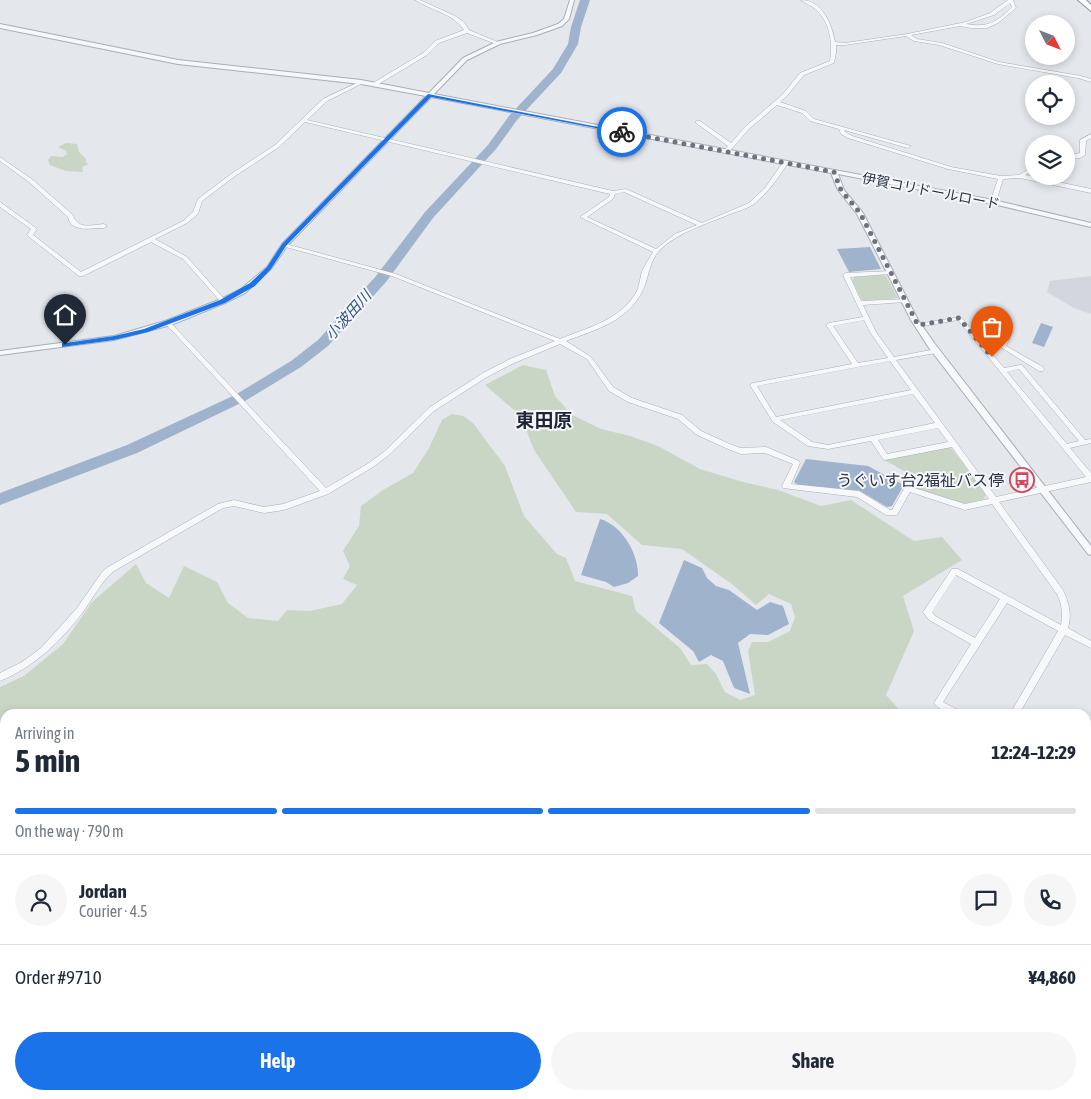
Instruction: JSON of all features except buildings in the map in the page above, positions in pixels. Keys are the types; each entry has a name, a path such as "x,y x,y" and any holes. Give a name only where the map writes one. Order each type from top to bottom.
{"highway":[{"path":"1082,0 1091,9"}],"street":[{"path":"417,0 453,17 467,31 498,42"},
{"path":"0,353 114,338 168,323 223,301 253,284 269,268 284,245 465,59 498,42 535,34 560,25 566,19 572,0"},
{"path":"726,152 752,123 777,103 805,72 830,64 833,59 831,30 818,9 804,0"},
{"path":"833,43 845,44 907,35 960,24 992,14 1011,0 1014,6 996,25 980,28 960,24"},
{"name":"伊賀コリドールロード","path":"0,26 178,62 375,84 993,202 1091,225"},
{"path":"375,84 425,54 437,42 467,31"},
{"path":"907,35 916,40 940,44 998,63 1080,77 1091,81"},
{"path":"0,204 30,224 34,228 30,235 81,275 185,222 196,213 200,200 272,149 325,100 361,82"},
{"path":"777,103 804,112 812,120 908,146"},
{"path":"303,120 613,193 624,190 702,225"},
{"path":"698,122 732,146"},
{"path":"841,128 850,137 950,168 1001,178 1020,176 1091,191"},
{"path":"1075,157 1083,154 1083,140 1091,136"},
{"path":"0,159 32,181 71,216 72,222 79,227 104,226"},
{"path":"0,677 25,664 44,650 80,610 102,578 111,569 213,510 234,503 264,510 284,507 325,492 370,466 387,453 418,421 462,389 512,361 600,327 625,311 641,288 646,269 656,251 672,238 745,207 760,198 785,162"},
{"path":"834,172 843,193 860,213 918,325 1091,552"},
{"path":"1020,176 1025,173"},
{"path":"993,202 1001,178"},
{"path":"843,193 843,188 850,181 869,179"},
{"path":"613,193 611,198 583,217 656,251"},
{"path":"150,239 185,258 223,301"},
{"path":"284,245 394,275 560,342 589,358 608,387 630,400 680,417 699,433 736,450 766,450 797,463 786,486 859,494 889,513 894,513 908,489 965,507 1091,479 959,318 918,325"},
{"path":"890,272 846,275 866,318 892,359 1063,598 1066,612 1063,630 1017,709"},
{"path":"859,303 905,300"},
{"path":"856,366 829,325 866,318"},
{"path":"168,323 325,492"},
{"path":"1007,338 1003,344 1004,347 1033,366 1041,369"},
{"path":"936,351 753,385 775,420 810,444 828,447 939,425"},
{"path":"1002,371 1033,366"},
{"path":"1020,368 1083,442"},
{"path":"775,420 782,417 914,391"},
{"path":"873,438 885,457 953,444"},
{"path":"1065,447 1091,441"},
{"path":"976,643 932,618 927,612 955,571 1091,645"},
{"path":"949,709 938,702 1005,599"}],"shaded area":[{"path":"1091,276 1091,314 1074,308 1047,292 1050,281"}],"green space":[{"path":"66,143 77,144 79,152 86,159 86,163 89,164 82,167 83,172 66,171 50,165 48,160 51,156 63,157 67,154 66,151 58,147"},
{"path":"886,276 898,298 865,301 861,299 852,280 855,277"},
{"path":"523,365 546,370 555,396 572,415 601,429 630,436 658,446 700,469 778,490 821,506 851,500 914,541 942,537 962,560 903,596 914,631 886,695 899,709 0,709 0,687 24,676 63,644 92,602 136,564 146,583 169,598 184,566 217,582 228,603 248,618 278,621 287,610 310,611 342,604 357,585 343,579 350,566 343,551 359,526 361,506 383,490 413,473 429,448 442,420 452,414 463,416 473,423 505,466 524,516 557,554 566,558 575,581 632,596 636,611 680,648 691,665 707,664 716,674 725,692 740,700 755,695 748,651 752,642 768,642 790,631 795,617 791,604 769,594 756,605 732,584 682,549 642,545 607,514 576,512 534,450 521,416 485,385"},
{"path":"946,446 952,449 986,494 984,499 964,504 916,489 922,486 924,477 906,472 884,460"}],"water":[{"path":"870,247 881,269 849,272 837,249"},
{"path":"1041,323 1053,327 1044,347 1032,343"},
{"path":"806,459 868,466 904,485 892,506 887,507 860,491 798,485 794,482"},
{"path":"600,519 608,522 622,534 636,559 638,576 628,583 614,587 606,582 581,575"},
{"path":"684,560 702,568 707,578 716,586 729,590 757,610 770,602 783,606 789,624 768,635 750,634 738,643 750,694 734,688 723,661 711,655 699,662 693,651 659,623"}],"waterway":[{"name":"小波田川","path":"0,499 132,449 240,398 296,364 323,343 381,279 429,215 492,147 513,118 557,71 573,44 576,27 585,0"}],"way so far":[{"path":"622,132 834,172 841,190 860,213 918,325 959,318 992,357"}],"place":[{"name":"うぐいす台2福祉バス停","path":"1022,480"}],"district":[{"name":"東田原","path":"544,420"}],"route":[{"path":"65,345 114,338 145,331 223,301 243,291 269,268 284,245 430,95 622,132"}]}
